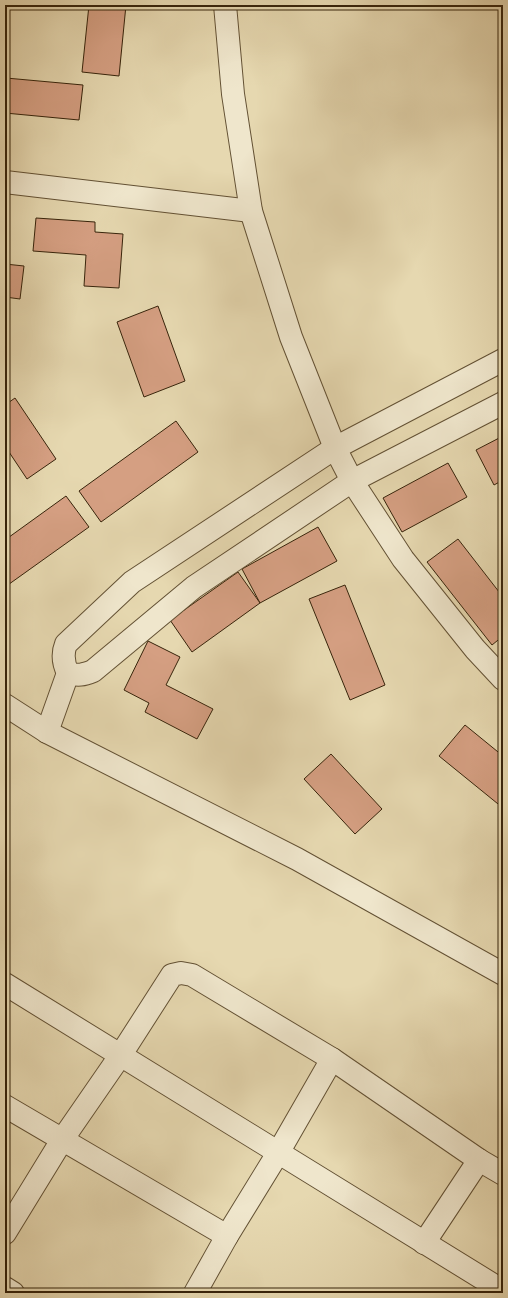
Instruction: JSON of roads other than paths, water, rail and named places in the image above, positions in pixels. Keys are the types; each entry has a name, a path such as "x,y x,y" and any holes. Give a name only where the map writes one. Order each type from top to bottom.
{"street":[{"path":"225,5 233,94 251,210 291,337 335,448 352,481 403,558 475,649 503,679"},
{"path":"5,182 251,210"},
{"path":"503,360 335,448 132,582 66,644 63,651 63,659 68,673 77,676 93,670 194,587 352,481 503,403"},
{"path":"48,732 68,673"},
{"path":"5,705 48,732 297,859 503,974"},
{"path":"5,1233 62,1140 120,1056 172,974 181,972 192,975 332,1059 479,1160 503,1174"},
{"path":"5,984 503,1291"},
{"path":"195,1293 332,1059"},
{"path":"5,1106 227,1236"},
{"path":"424,1243 479,1160"},
{"path":"5,1288 13,1293"}]}
